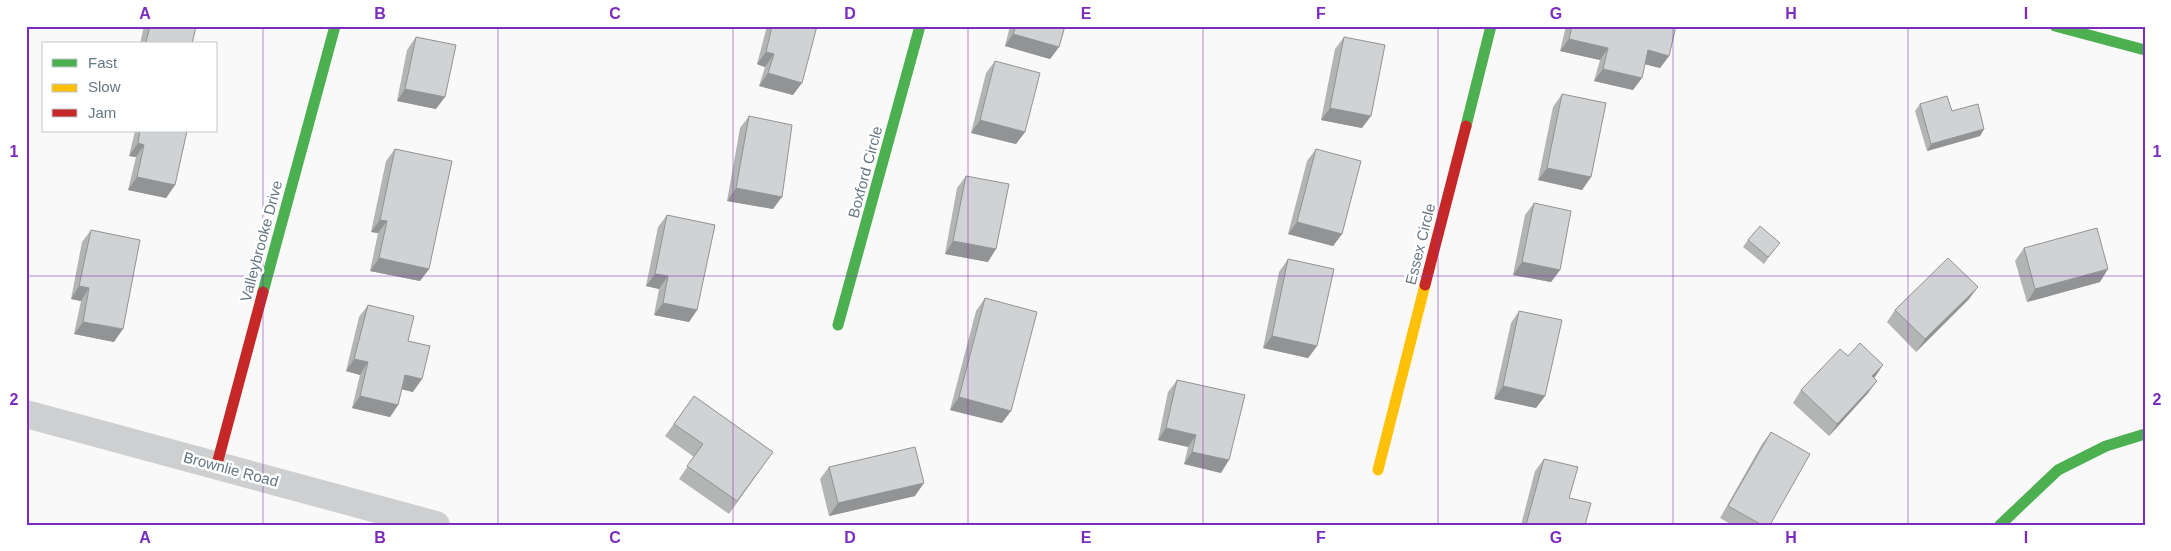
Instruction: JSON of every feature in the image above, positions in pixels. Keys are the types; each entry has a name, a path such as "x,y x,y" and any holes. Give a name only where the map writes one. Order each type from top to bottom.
{"street":[{"name":"Valleybrooke Drive","path":"217,464 335,26"},
{"name":"Boxford Circle","path":"838,325 920,26"},
{"name":"Essex Circle","path":"1378,470 1491,26"},
{"path":"2055,26 2145,50"},
{"name":"Brownlie Road","path":"26,414 217,464 436,525"},
{"path":"2000,525 2058,470 2106,446 2145,434"}],"building":[{"path":"150,26 196,26 192,42 146,42"},
{"path":"772,26 817,26 802,83 768,73 774,54 766,52"},
{"path":"1016,26 1065,26 1059,47 1013,34"},
{"path":"1572,26 1676,26 1669,56 1648,50 1642,78 1603,69 1608,48 1569,39"},
{"path":"416,37 456,45 445,97 405,89"},
{"path":"1344,37 1385,45 1371,116 1330,108"},
{"path":"995,61 1040,73 1025,132 980,120"},
{"path":"1562,94 1606,103 1591,177 1547,168"},
{"path":"1947,96 1952,111 1978,104 1984,129 1931,144 1920,104"},
{"path":"749,116 792,125 782,197 736,188"},
{"path":"140,132 187,132 175,185 137,177 144,145 138,143"},
{"path":"395,149 452,161 429,269 379,258 387,221 380,220"},
{"path":"1316,149 1361,161 1342,234 1297,222"},
{"path":"966,176 1009,184 996,249 953,241"},
{"path":"1534,203 1571,211 1560,270 1522,262"},
{"path":"667,215 715,225 697,310 663,303 668,276 655,274"},
{"path":"1760,226 1780,243 1768,257 1748,240"},
{"path":"2097,228 2108,269 2035,289 2024,248"},
{"path":"91,230 140,240 123,329 83,322 89,288 79,286"},
{"path":"1948,258 1978,287 1925,339 1895,310"},
{"path":"1288,259 1334,269 1317,346 1272,336"},
{"path":"985,298 1037,312 1011,411 959,397"},
{"path":"368,305 414,316 408,341 430,346 422,379 405,375 398,405 360,396 368,362 354,359"},
{"path":"1519,311 1562,320 1545,396 1503,386"},
{"path":"1860,343 1883,365 1872,376 1877,381 1837,424 1801,390 1840,349 1848,356"},
{"path":"1177,380 1245,395 1229,460 1192,452 1196,435 1166,428"},
{"path":"694,396 773,452 737,501 687,466 703,444 674,424"},
{"path":"1771,432 1810,454 1770,525 1762,525 1728,506"},
{"path":"915,447 924,483 838,503 829,467"},
{"path":"1544,459 1578,467 1569,498 1591,503 1585,525 1526,525"}],"traffic: fast":[{"path":"263,292 335,26"},
{"path":"838,325 920,26"},
{"path":"1466,126 1491,26"},
{"path":"2055,26 2145,50"},
{"path":"2000,525 2058,470 2106,446 2145,434"}],"traffic: slow":[{"path":"1378,470 1425,285"}],"traffic: jam":[{"path":"1425,285 1466,126"},
{"path":"217,464 263,292"}]}
